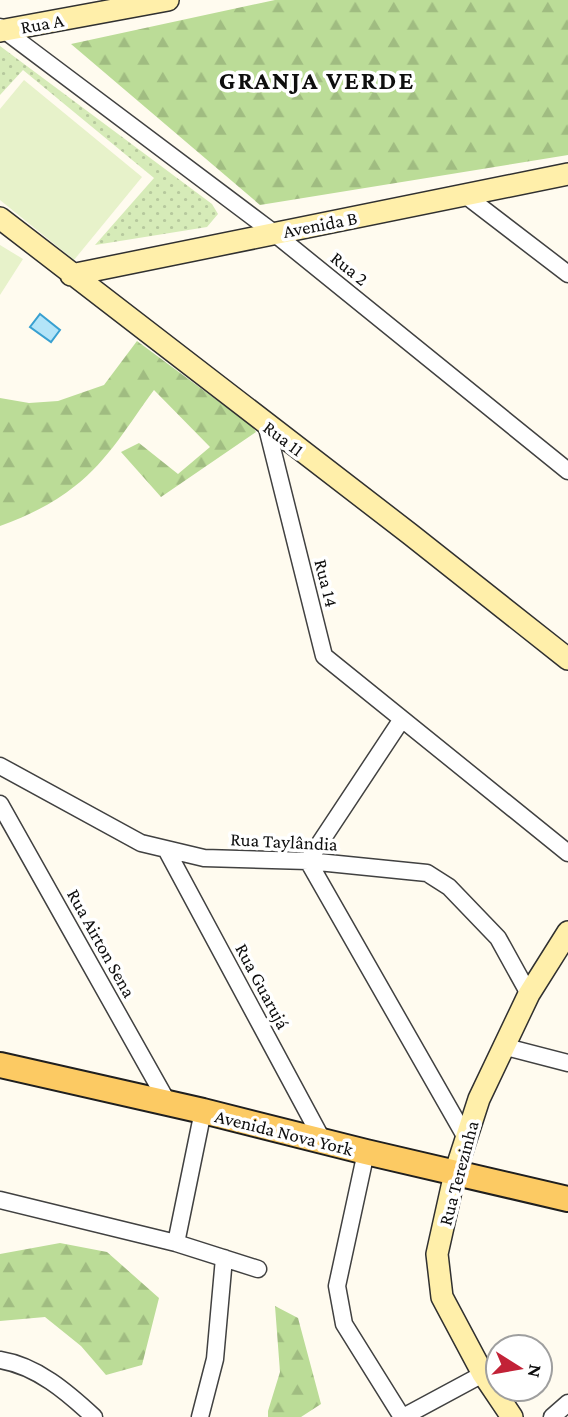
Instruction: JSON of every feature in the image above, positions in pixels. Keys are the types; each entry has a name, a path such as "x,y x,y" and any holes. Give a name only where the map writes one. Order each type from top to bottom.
{"main road":[{"name":"Avenida Nova York","path":"1,1064 568,1199"}],"street":[{"name":"Rua A","path":"1,29 168,0"},
{"name":"Rua 2","path":"1,29 274,233 568,471"},
{"name":"Avenida B","path":"71,275 568,174"},
{"path":"465,195 568,274"},
{"name":"Rua 11","path":"0,218 568,659"},
{"name":"Rua 14","path":"266,424 324,656 568,853"},
{"path":"402,719 308,861 465,1136"},
{"name":"Rua Taylândia","path":"0,765 141,843 167,851 204,858 308,861 427,873 449,887 498,938 529,993"},
{"name":"Rua Airton Sena","path":"0,804 168,1103"},
{"name":"Rua Guarujá","path":"167,851 323,1141"},
{"name":"Rua Terezinha","path":"512,1417 483,1374 442,1297 437,1254 465,1136 502,1046 529,993 568,932"},
{"path":"502,1046 568,1063"},
{"path":"176,1243 204,1111"},
{"path":"366,1152 337,1286 344,1324 403,1417 483,1374"},
{"path":"0,1200 176,1243 258,1269"},
{"path":"200,1417 215,1359 224,1258"},
{"path":"0,1360 37,1372 94,1417"},
{"path":"552,1417 568,1403"}],"green space":[{"path":"275,0 568,0 568,155 260,205 71,44"},
{"path":"0,46 212,204 218,214 207,227 95,245 154,178 23,70 0,95"},
{"path":"24,80 142,177 74,260 0,200 0,109"},
{"path":"0,245 23,259 0,295"},
{"path":"137,341 253,427 256,432 161,497 121,452 139,443 178,474 210,447 154,390 118,441 87,476 49,504 0,526 0,398 29,403 58,401 104,385"},
{"path":"60,1243 107,1252 159,1298 142,1365 106,1375 81,1346 45,1317 0,1321 0,1254"},
{"path":"275,1306 298,1318 321,1404 301,1417 268,1417 280,1372"}],"water":[{"path":"40,314 60,330 51,342 30,327"}],"district":[{"name":"GRANJA VERDE","path":"317,80"}]}
